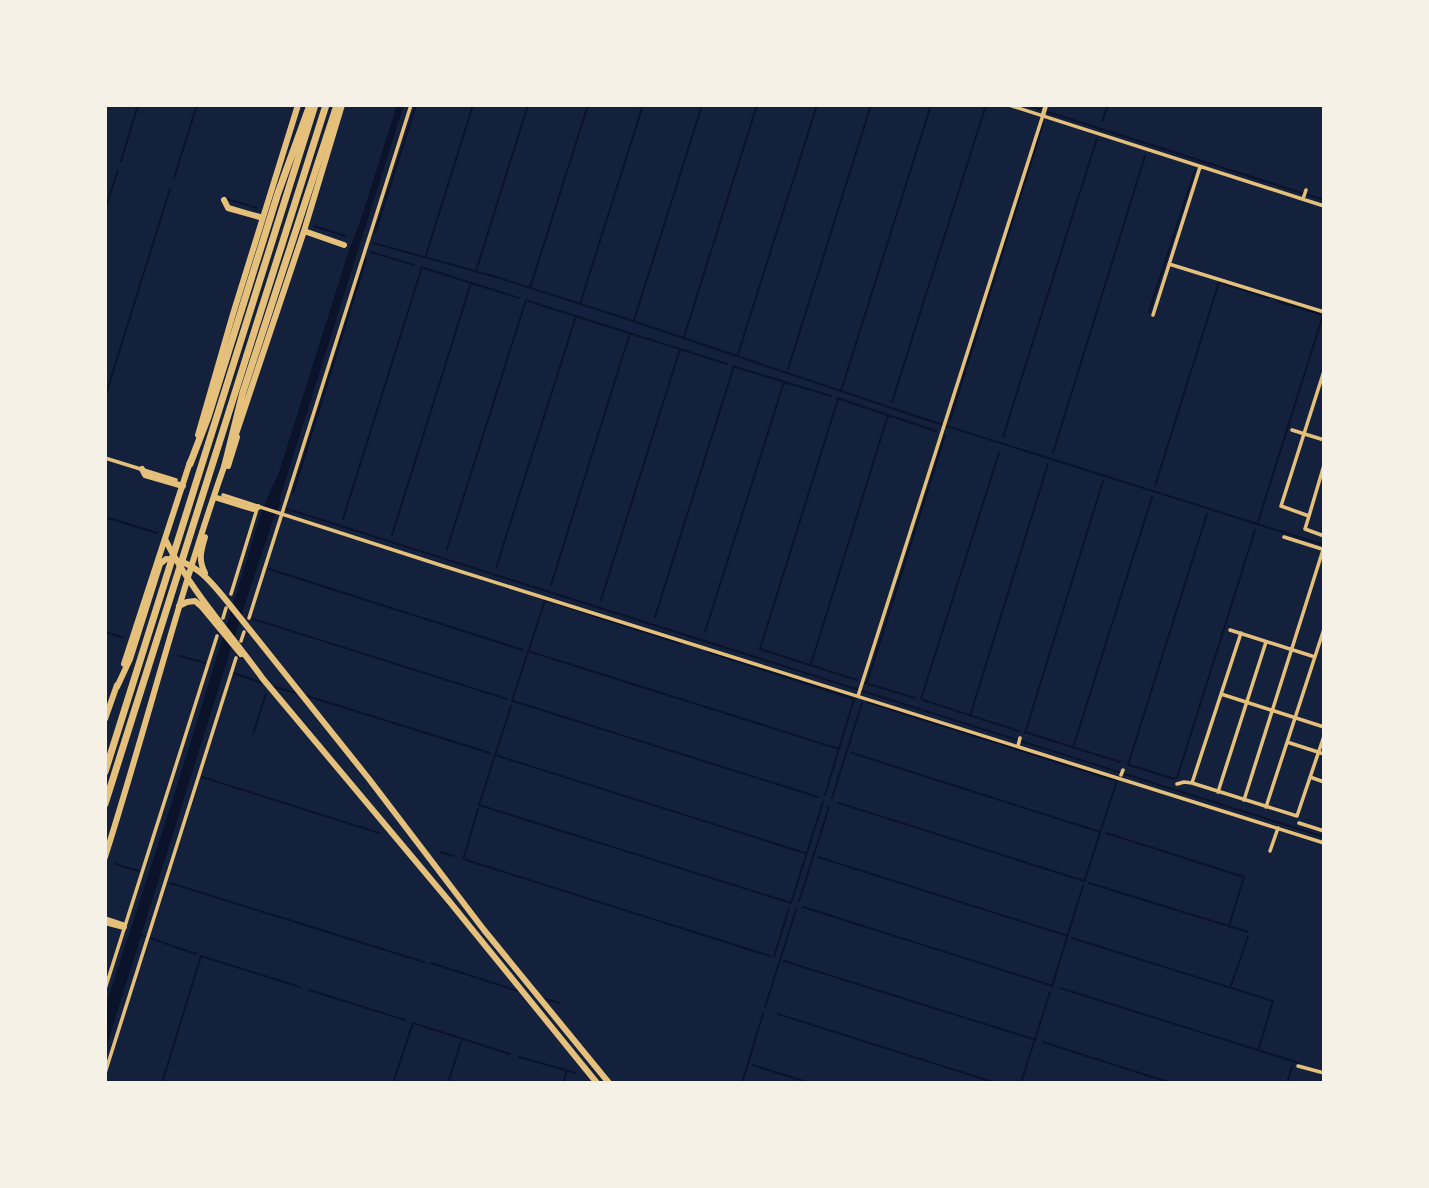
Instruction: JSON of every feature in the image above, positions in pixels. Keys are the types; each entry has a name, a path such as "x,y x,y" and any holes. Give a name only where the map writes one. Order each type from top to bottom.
{"highway":[{"path":"105,719 190,464 298,105"},
{"path":"190,464 218,386 278,193 313,105"},
{"path":"105,772 313,105"},
{"path":"105,804 326,105"},
{"path":"225,465 304,231 339,105"},
{"path":"105,857 191,565 218,496 243,392 339,105"},
{"path":"224,200 228,208 263,218"},
{"path":"304,231 345,243"},
{"path":"239,424 235,445 201,549 202,567 207,576 228,606 246,620 454,891 609,1083"},
{"path":"142,469 145,475 183,486"},
{"path":"218,496 253,509 259,507"},
{"path":"165,539 221,631"},
{"path":"117,687 130,659 160,564 166,559 175,559 191,565 207,576"},
{"path":"179,606 195,601 221,631 238,644 266,683 595,1080"},
{"path":"105,920 125,926"}],"street":[{"path":"246,620 411,105"},
{"path":"1009,105 1200,167 1304,195 1324,206"},
{"path":"859,695 1046,106"},
{"path":"1153,315 1200,167"},
{"path":"1169,264 1324,312"},
{"path":"1308,516 1281,506 1324,371"},
{"path":"1292,430 1324,440"},
{"path":"105,458 176,480"},
{"path":"1324,465 1305,529 1324,536"},
{"path":"230,594 259,507 914,711 1324,843"},
{"path":"1244,800 1323,550 1284,537"},
{"path":"223,618 228,606"},
{"path":"1266,807 1324,629"},
{"path":"1230,630 1315,657"},
{"path":"105,989 221,631"},
{"path":"238,644 244,632"},
{"path":"1192,783 1241,634"},
{"path":"1219,792 1266,642"},
{"path":"105,1073 236,658"},
{"path":"1221,694 1324,727"},
{"path":"1177,784 1192,783 1297,816 1324,736"},
{"path":"1018,745 1020,738"},
{"path":"1287,742 1324,754"},
{"path":"1121,775 1123,770"},
{"path":"1310,777 1324,782"},
{"path":"1299,822 1324,831"},
{"path":"1270,851 1278,828"},
{"path":"1298,1066 1324,1073"},
{"path":"595,1080 599,1071"}],"water":[{"path":"397,105 404,105 279,501 281,503 245,604 105,1051 105,1008 261,513 280,469"}],"waterway":[{"path":"121,161 138,105"},
{"path":"174,178 197,105"},
{"path":"375,233 416,105"},
{"path":"426,255 473,105"},
{"path":"476,271 528,105"},
{"path":"530,288 588,105"},
{"path":"580,304 643,105"},
{"path":"634,320 702,105"},
{"path":"684,337 757,105"},
{"path":"738,354 817,105"},
{"path":"788,369 871,105"},
{"path":"841,391 931,105"},
{"path":"892,402 986,105"},
{"path":"1026,105 1324,200"},
{"path":"1102,121 1108,105"},
{"path":"950,420 1043,124"},
{"path":"1003,437 1097,138"},
{"path":"1053,453 1145,156"},
{"path":"105,210 118,170"},
{"path":"1149,312 1195,170"},
{"path":"105,397 170,189"},
{"path":"228,199 257,208"},
{"path":"314,226 346,236"},
{"path":"373,243 493,276 918,417 1324,545"},
{"path":"371,252 414,265"},
{"path":"293,493 366,259"},
{"path":"343,519 422,267"},
{"path":"424,268 519,298"},
{"path":"1155,486 1219,282 1268,298"},
{"path":"392,535 471,283"},
{"path":"447,549 526,300"},
{"path":"528,301 727,364"},
{"path":"1258,522 1323,315 1277,301"},
{"path":"496,568 576,316"},
{"path":"551,585 630,333"},
{"path":"601,600 680,349"},
{"path":"655,617 734,366"},
{"path":"735,367 831,396"},
{"path":"705,632 784,382"},
{"path":"837,398 936,431"},
{"path":"838,399 760,649 857,680"},
{"path":"811,664 888,415"},
{"path":"867,683 945,435"},
{"path":"921,699 999,453"},
{"path":"970,716 1048,464"},
{"path":"1025,733 1103,481"},
{"path":"1073,748 1152,497"},
{"path":"284,508 1324,837"},
{"path":"1128,765 1207,514"},
{"path":"105,517 157,533"},
{"path":"1177,778 1255,530"},
{"path":"269,569 523,650"},
{"path":"512,701 545,600 682,644"},
{"path":"253,619 507,699"},
{"path":"105,632 124,638"},
{"path":"528,651 839,749"},
{"path":"708,652 854,699 825,795"},
{"path":"180,656 205,663"},
{"path":"234,673 262,683"},
{"path":"865,683 915,698"},
{"path":"274,687 296,693"},
{"path":"253,734 266,694"},
{"path":"304,695 490,753"},
{"path":"923,700 1019,731"},
{"path":"513,701 818,797"},
{"path":"867,702 1117,781 1084,882"},
{"path":"832,798 862,703"},
{"path":"479,805 511,706"},
{"path":"1025,732 1120,762"},
{"path":"852,753 1100,832"},
{"path":"495,755 805,853"},
{"path":"1129,765 1175,779"},
{"path":"202,777 379,833"},
{"path":"479,805 791,903 823,802"},
{"path":"839,803 1084,881"},
{"path":"799,901 829,807"},
{"path":"464,857 478,809"},
{"path":"1106,833 1244,877 1229,926"},
{"path":"440,852 454,856"},
{"path":"818,857 1068,936"},
{"path":"463,859 770,956"},
{"path":"115,864 139,871"},
{"path":"170,883 424,962"},
{"path":"1089,883 1248,932"},
{"path":"1052,986 1083,886"},
{"path":"803,907 1053,986"},
{"path":"774,957 789,908"},
{"path":"765,1007 796,910"},
{"path":"141,935 196,954"},
{"path":"1231,985 1248,937"},
{"path":"1072,938 1273,1001 1258,1051"},
{"path":"162,1083 201,956 300,987"},
{"path":"784,961 1036,1040"},
{"path":"431,963 518,991"},
{"path":"1060,988 1299,1063"},
{"path":"309,990 405,1020"},
{"path":"1021,1083 1050,992"},
{"path":"544,999 560,1003"},
{"path":"742,1083 763,1014"},
{"path":"778,1014 996,1083"},
{"path":"393,1083 413,1023 510,1054"},
{"path":"448,1083 461,1042"},
{"path":"1043,1042 1171,1083"},
{"path":"519,1057 576,1073"},
{"path":"753,1065 810,1083"},
{"path":"1287,1083 1292,1066"},
{"path":"563,1083 567,1071"}]}
